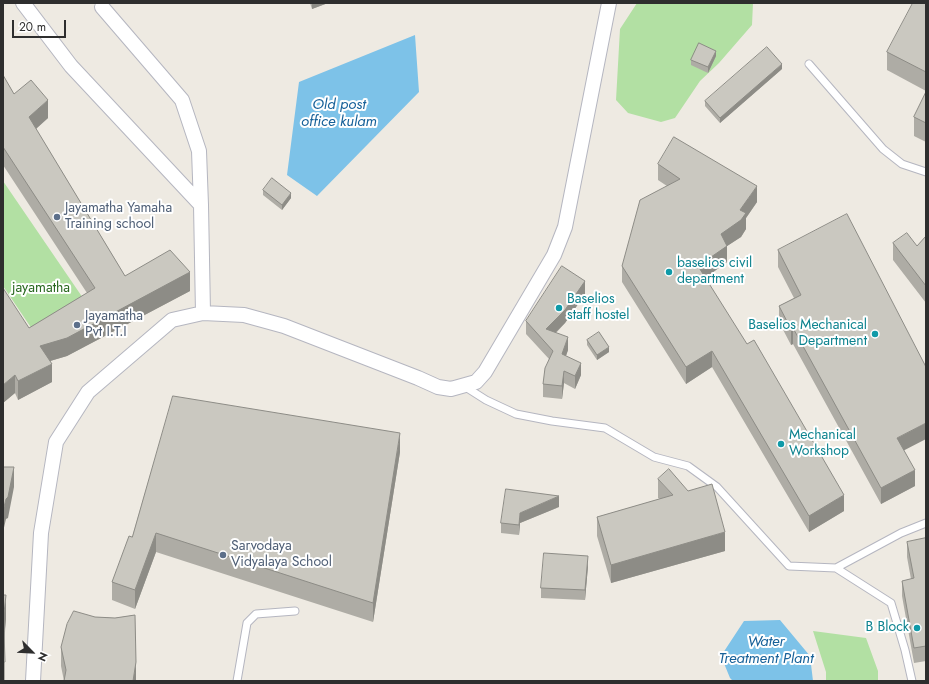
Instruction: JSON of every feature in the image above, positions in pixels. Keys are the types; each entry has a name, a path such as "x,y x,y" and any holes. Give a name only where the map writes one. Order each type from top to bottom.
{"street":[{"path":"23,3 72,66 201,205"},
{"path":"33,681 41,533 56,442 88,392 172,320 203,313 244,315 284,326 438,387 451,389 476,382 485,372 554,255 565,228 609,3"},
{"path":"102,7 182,100 199,151 203,313"}],"lane":[{"path":"809,64 883,148 902,164 926,172"},
{"path":"464,386 486,400 516,414 552,421 605,428 654,457 688,466 717,487 789,566 836,568 891,603 905,650 912,681"},
{"path":"836,568 901,533 926,523"},
{"path":"237,681 247,623 256,614 295,611"}],"green space":[{"path":"637,3 753,3 752,25 719,63 700,81 675,118 661,122 628,113 616,100 620,29"},
{"name":"jayamatha","path":"3,181 85,301 34,332 3,286"},
{"path":"813,631 866,638 878,671 878,681 826,681 826,672"}],"water":[{"name":"Old post office kulam","path":"415,35 419,92 317,196 287,175 299,82"},
{"name":"Water Treatment Plant","path":"780,620 810,656 813,681 733,681 730,678 721,656 744,621"}],"building":[{"path":"913,3 926,3 926,72 887,52"},
{"path":"699,43 716,51 708,67 691,60"},
{"path":"767,47 782,64 720,118 705,101"},
{"path":"3,75 14,94 31,80 48,100 29,117 125,276 170,250 190,272 67,338 40,346 52,364 18,381 15,375 3,385 3,288 29,328 95,288 3,147"},
{"path":"926,92 926,123 914,117"},
{"path":"674,137 757,186 740,210 746,213 741,220 721,234 727,246 698,266 747,344 754,340 844,495 809,516 712,351 686,367 622,266 640,200 680,179 658,164"},
{"path":"272,178 291,193 282,205 263,190"},
{"path":"847,214 926,367 926,423 897,438 915,470 881,488 793,328 791,329 779,306 801,295 778,250"},
{"path":"907,233 917,246 926,236 926,286 893,243"},
{"path":"562,266 585,281 565,310 546,329 568,337 562,354 581,363 575,376 564,371 562,386 543,384 545,368 553,351 526,321"},
{"path":"599,332 609,347 597,355 587,340"},
{"path":"173,396 400,433 373,603 156,533 135,590 112,582 129,536 132,537"},
{"path":"3,467 14,467 8,497 6,499 3,511"},
{"path":"669,469 688,491 712,484 725,532 611,565 597,517 673,495 658,479"},
{"path":"506,489 559,496 520,513 519,525 501,523"},
{"name":"B Block","path":"926,538 926,646 914,648 902,581 914,578 907,542"},
{"path":"544,553 588,556 585,590 541,588"},
{"path":"3,595 6,595 3,622"},
{"path":"74,611 95,617 115,618 135,615 136,662 133,681 64,681 66,670 61,647 67,624"},
{"path":"3,630 4,631 5,662 3,662"}],"place":[{"name":"Jayamatha Yamaha Training school","path":"57,217"},
{"name":"baselios civil department","path":"669,272"},
{"name":"Baselios staff hostel","path":"559,308"},
{"name":"Jayamatha Pvt I.T.I","path":"77,325"},
{"name":"Baselios Mechanical Department","path":"875,334"},
{"name":"Mechanical Workshop","path":"781,444"},
{"name":"Sarvodaya Vidyalaya School","path":"223,555"},
{"name":"B Block","path":"917,628"}]}
